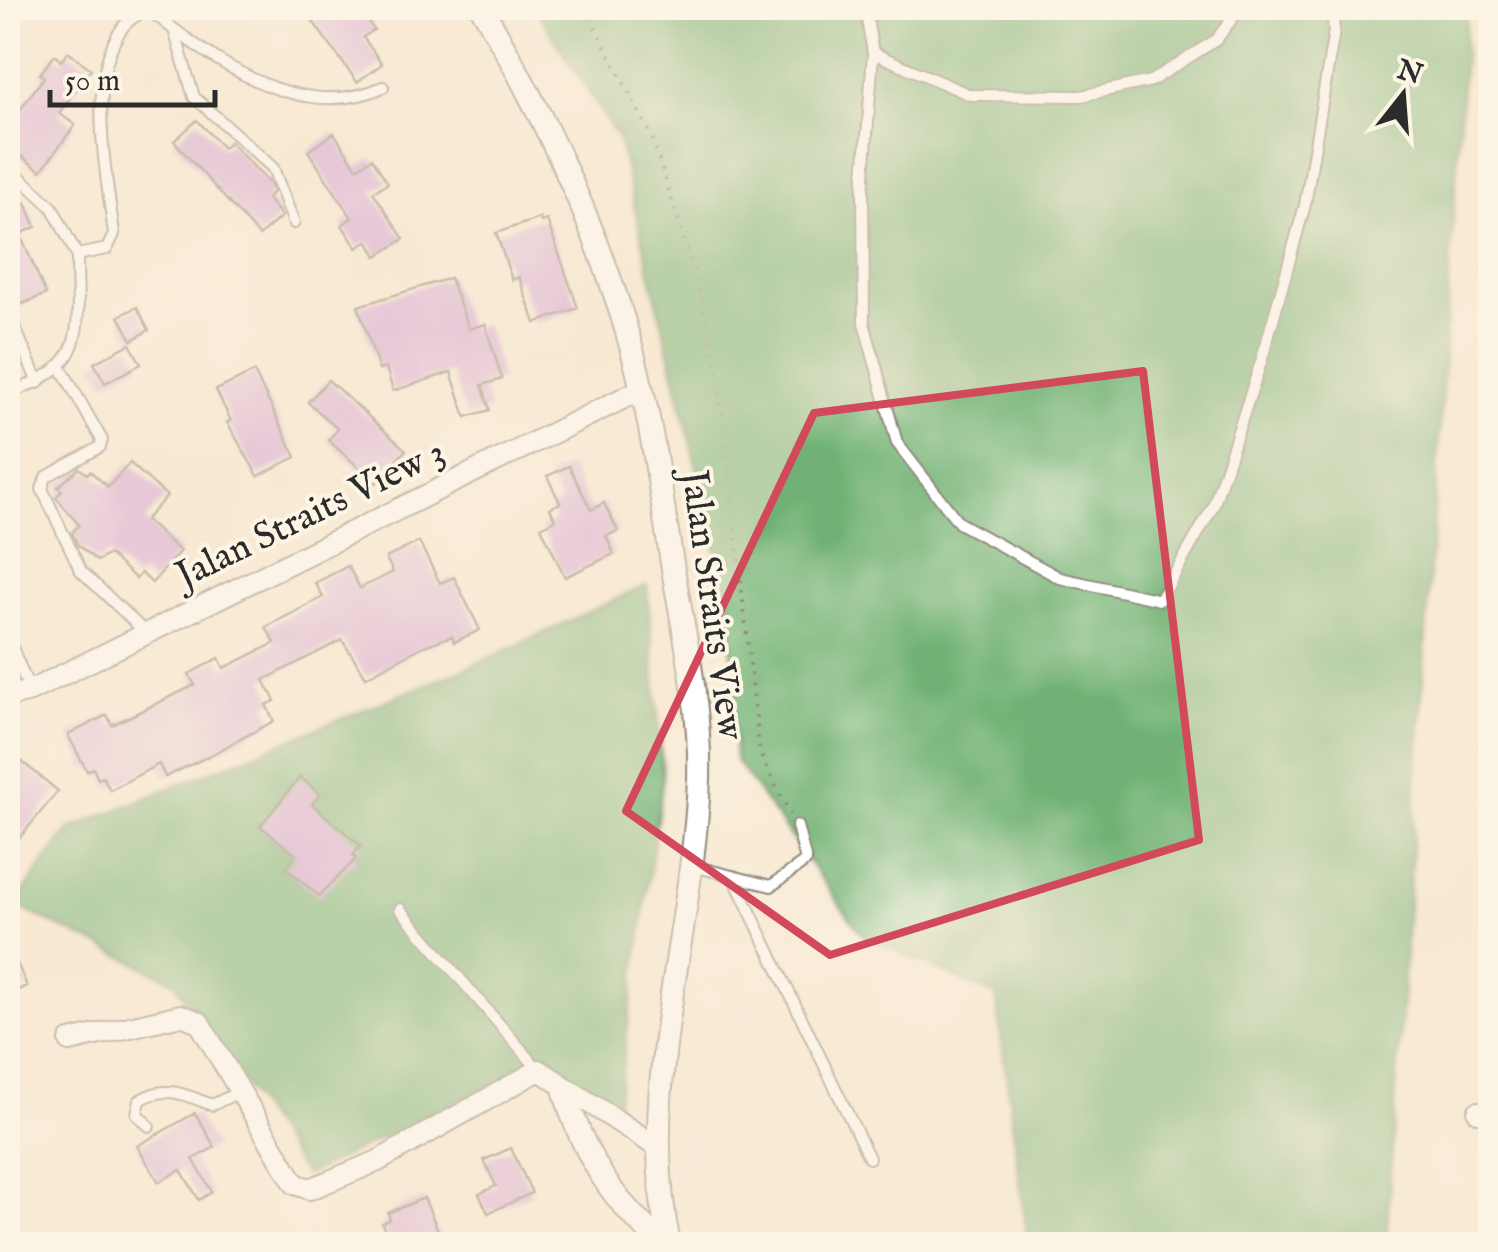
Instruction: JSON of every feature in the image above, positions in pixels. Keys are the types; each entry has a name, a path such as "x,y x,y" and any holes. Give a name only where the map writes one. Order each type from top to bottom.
{"street":[{"name":"Jalan Straits View","path":"482,8 520,74 611,282 642,390 695,698 699,776 693,866 662,1066 657,1147 667,1244"},
{"name":"Jalan Straits View 3","path":"8,697 30,691 642,390"},
{"path":"70,1041 181,1016 199,1022 295,1184 310,1190 378,1161 538,1070 657,1147"},
{"path":"564,1090 578,1138 635,1222 667,1244"}],"lane":[{"path":"78,255 107,250 114,234 102,126 109,54 123,26 146,8 200,50 308,98 334,102 382,87"},
{"path":"864,8 873,52 863,192 864,322 897,442 959,522 1060,578 1160,600 1213,507 1262,359 1305,205 1334,31 1332,8"},
{"path":"873,52 970,95 1081,96 1151,81 1216,40 1240,8"},
{"path":"174,29 194,97 273,168 294,223"},
{"path":"8,393 62,368 77,336 78,255 52,206 22,179"},
{"path":"8,311 38,382"},
{"path":"62,368 102,440 100,448 46,477 42,489 81,571 147,633"},
{"path":"8,638 30,691"},
{"path":"693,866 771,886 794,874 806,861 798,826"},
{"path":"733,876 869,1158"},
{"path":"400,909 538,1070"},
{"path":"149,1126 137,1114 140,1100 153,1092 169,1090 212,1105 242,1091"}],"path":[{"path":"584,8 652,137 695,274 717,365 760,754 798,826"}],"highlighted area":[{"path":"1143,371 1199,840 830,955 626,811 814,413"}],"green space":[{"path":"535,8 1467,8 1386,1244 1028,1244 996,996 862,935 735,759 730,608 618,138"},
{"path":"647,585 663,777 616,1111 547,1057 305,1176 174,981 14,905 69,829 474,665"}],"building":[{"path":"303,8 358,8 374,30 363,37 382,64 357,82"},
{"path":"68,52 91,69 59,113 75,125 41,171 8,146 16,126 11,122 44,77 40,74 54,55 61,61"},
{"path":"197,120 223,148 230,142 270,184 273,192 267,198 282,216 259,236 174,141"},
{"path":"334,133 357,168 372,158 388,183 373,192 404,239 377,256 368,241 357,248 342,225 352,218 308,151"},
{"path":"26,203 36,227 20,234 46,294 18,306 8,281 8,206 9,210"},
{"path":"540,218 541,222 547,220 578,308 535,323 519,277 512,280 496,233"},
{"path":"450,278 469,329 485,324 502,379 482,385 490,410 466,417 451,372 393,391 386,368 379,370 358,306"},
{"path":"137,307 149,330 132,340 119,316"},
{"path":"130,344 141,364 105,383 94,363"},
{"path":"254,372 296,457 258,476 227,422 231,421 216,390"},
{"path":"328,380 406,450 376,483 328,440 338,429 308,402"},
{"path":"130,463 167,496 145,520 180,551 152,583 141,573 136,579 109,554 97,561 78,545 72,533 79,525 56,497 62,491 58,487 79,468 87,474 90,471 108,487"},
{"path":"569,466 591,510 604,503 618,531 606,536 614,554 565,577 541,527 555,520 550,508 560,503 547,476"},
{"path":"419,542 440,583 454,577 480,630 454,642 452,636 424,646 366,677 342,640 264,680 275,701 266,705 274,721 209,756 165,777 159,764 110,790 93,768 87,771 68,735 107,715 112,725 195,685 189,674 219,658 224,668 275,643 266,627 323,597 315,583 348,566 360,588 393,572 386,558"},
{"path":"8,750 58,791 8,852"},
{"path":"300,777 320,794 312,804 361,846 353,855 356,859 319,896 286,868 296,855 260,826"},
{"path":"8,942 27,986 8,994"},
{"path":"195,1113 215,1147 193,1159 212,1192 199,1200 181,1170 159,1182 137,1146"},
{"path":"511,1148 532,1193 488,1213 479,1194 496,1186 484,1160"},
{"path":"424,1198 444,1244 390,1244 382,1223 390,1219 388,1213"}]}
